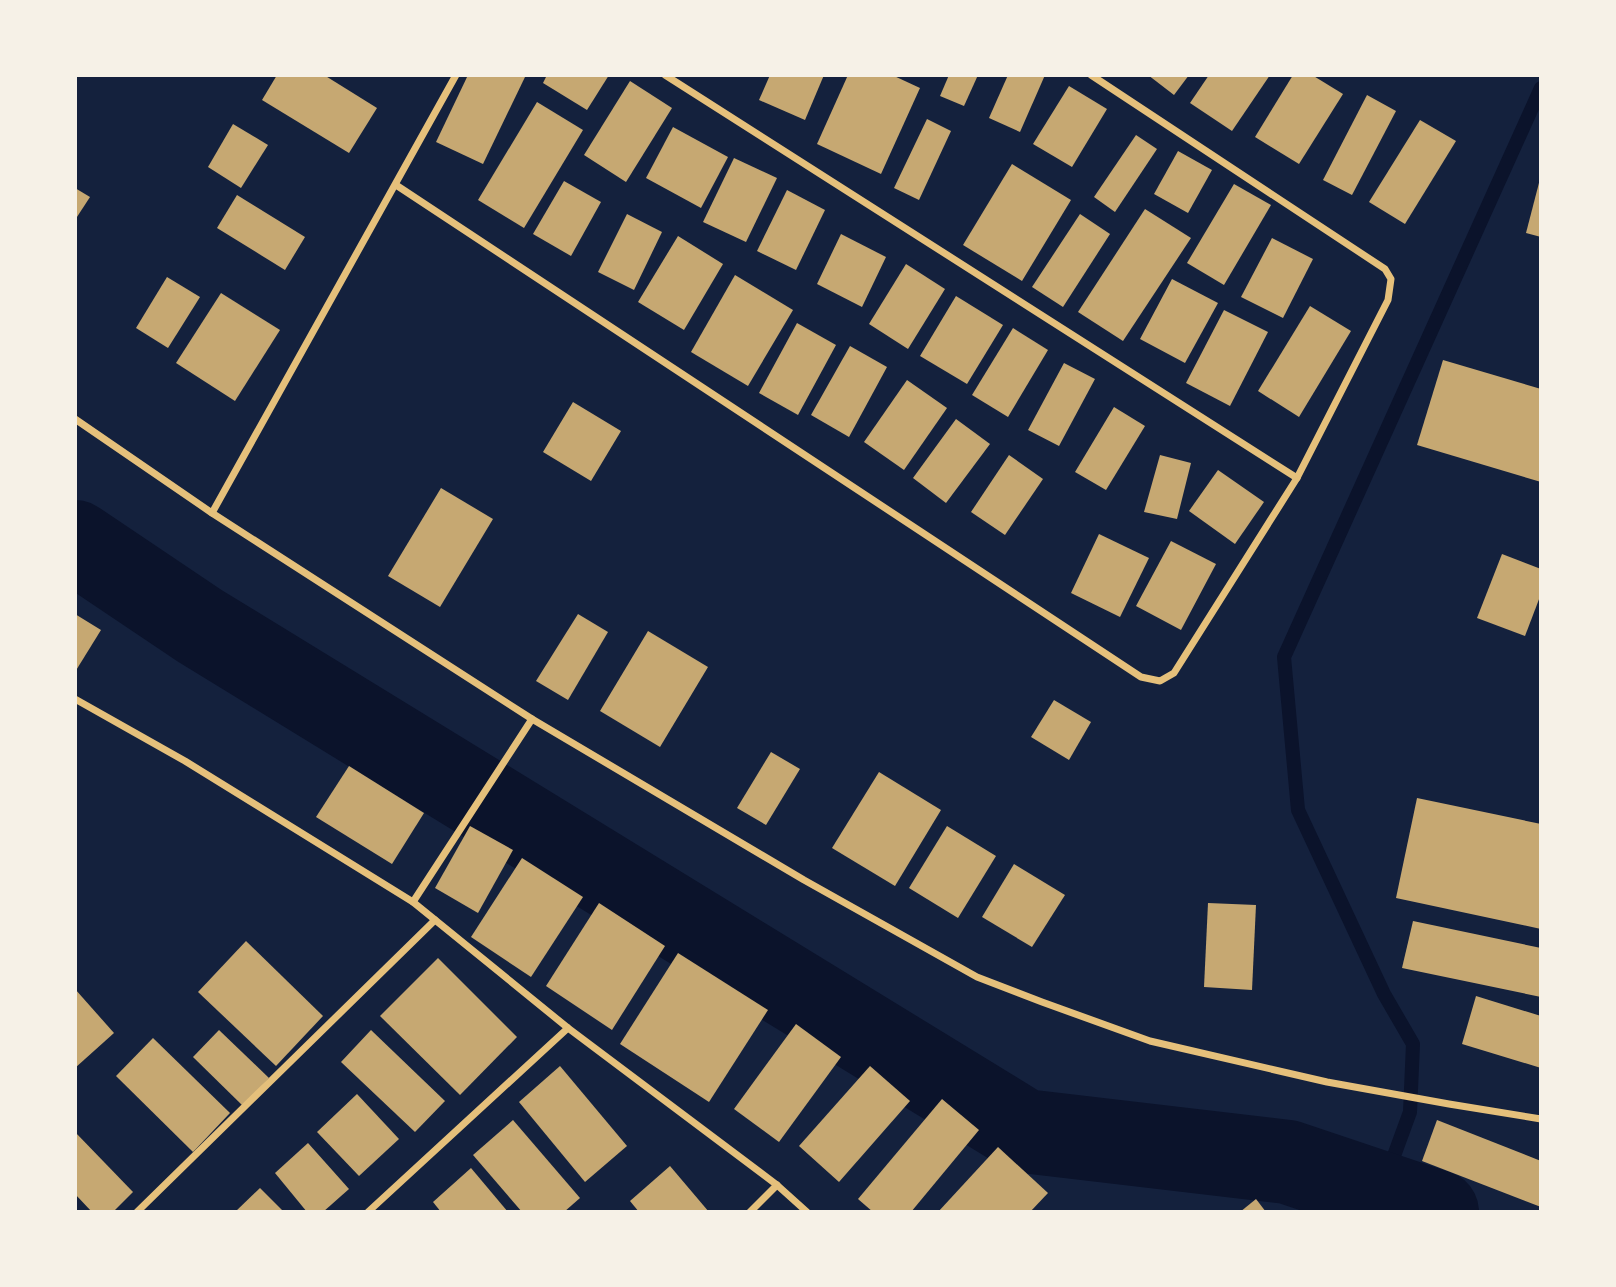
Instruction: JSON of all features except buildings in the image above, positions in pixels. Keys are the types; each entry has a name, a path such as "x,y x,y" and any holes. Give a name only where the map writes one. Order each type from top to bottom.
{"street":[{"path":"212,513 456,75"},
{"path":"666,75 1297,478"},
{"path":"396,185 1141,677 1160,681 1174,673 1297,478 1388,300 1391,279 1385,270 1091,75"},
{"path":"75,419 212,513 532,719 804,880 977,977 1150,1041 1327,1082 1541,1119"},
{"path":"75,699 186,761 413,902 568,1028 777,1185 807,1212"},
{"path":"413,902 532,719"},
{"path":"137,1212 435,920"},
{"path":"368,1212 568,1028"},
{"path":"750,1212 777,1185"}],"waterway":[{"path":"1380,1194 1410,1112 1413,1044 1384,994 1298,810 1284,657 1541,88"},
{"path":"75,542 200,626 1024,1131 1288,1162 1437,1212"}]}
